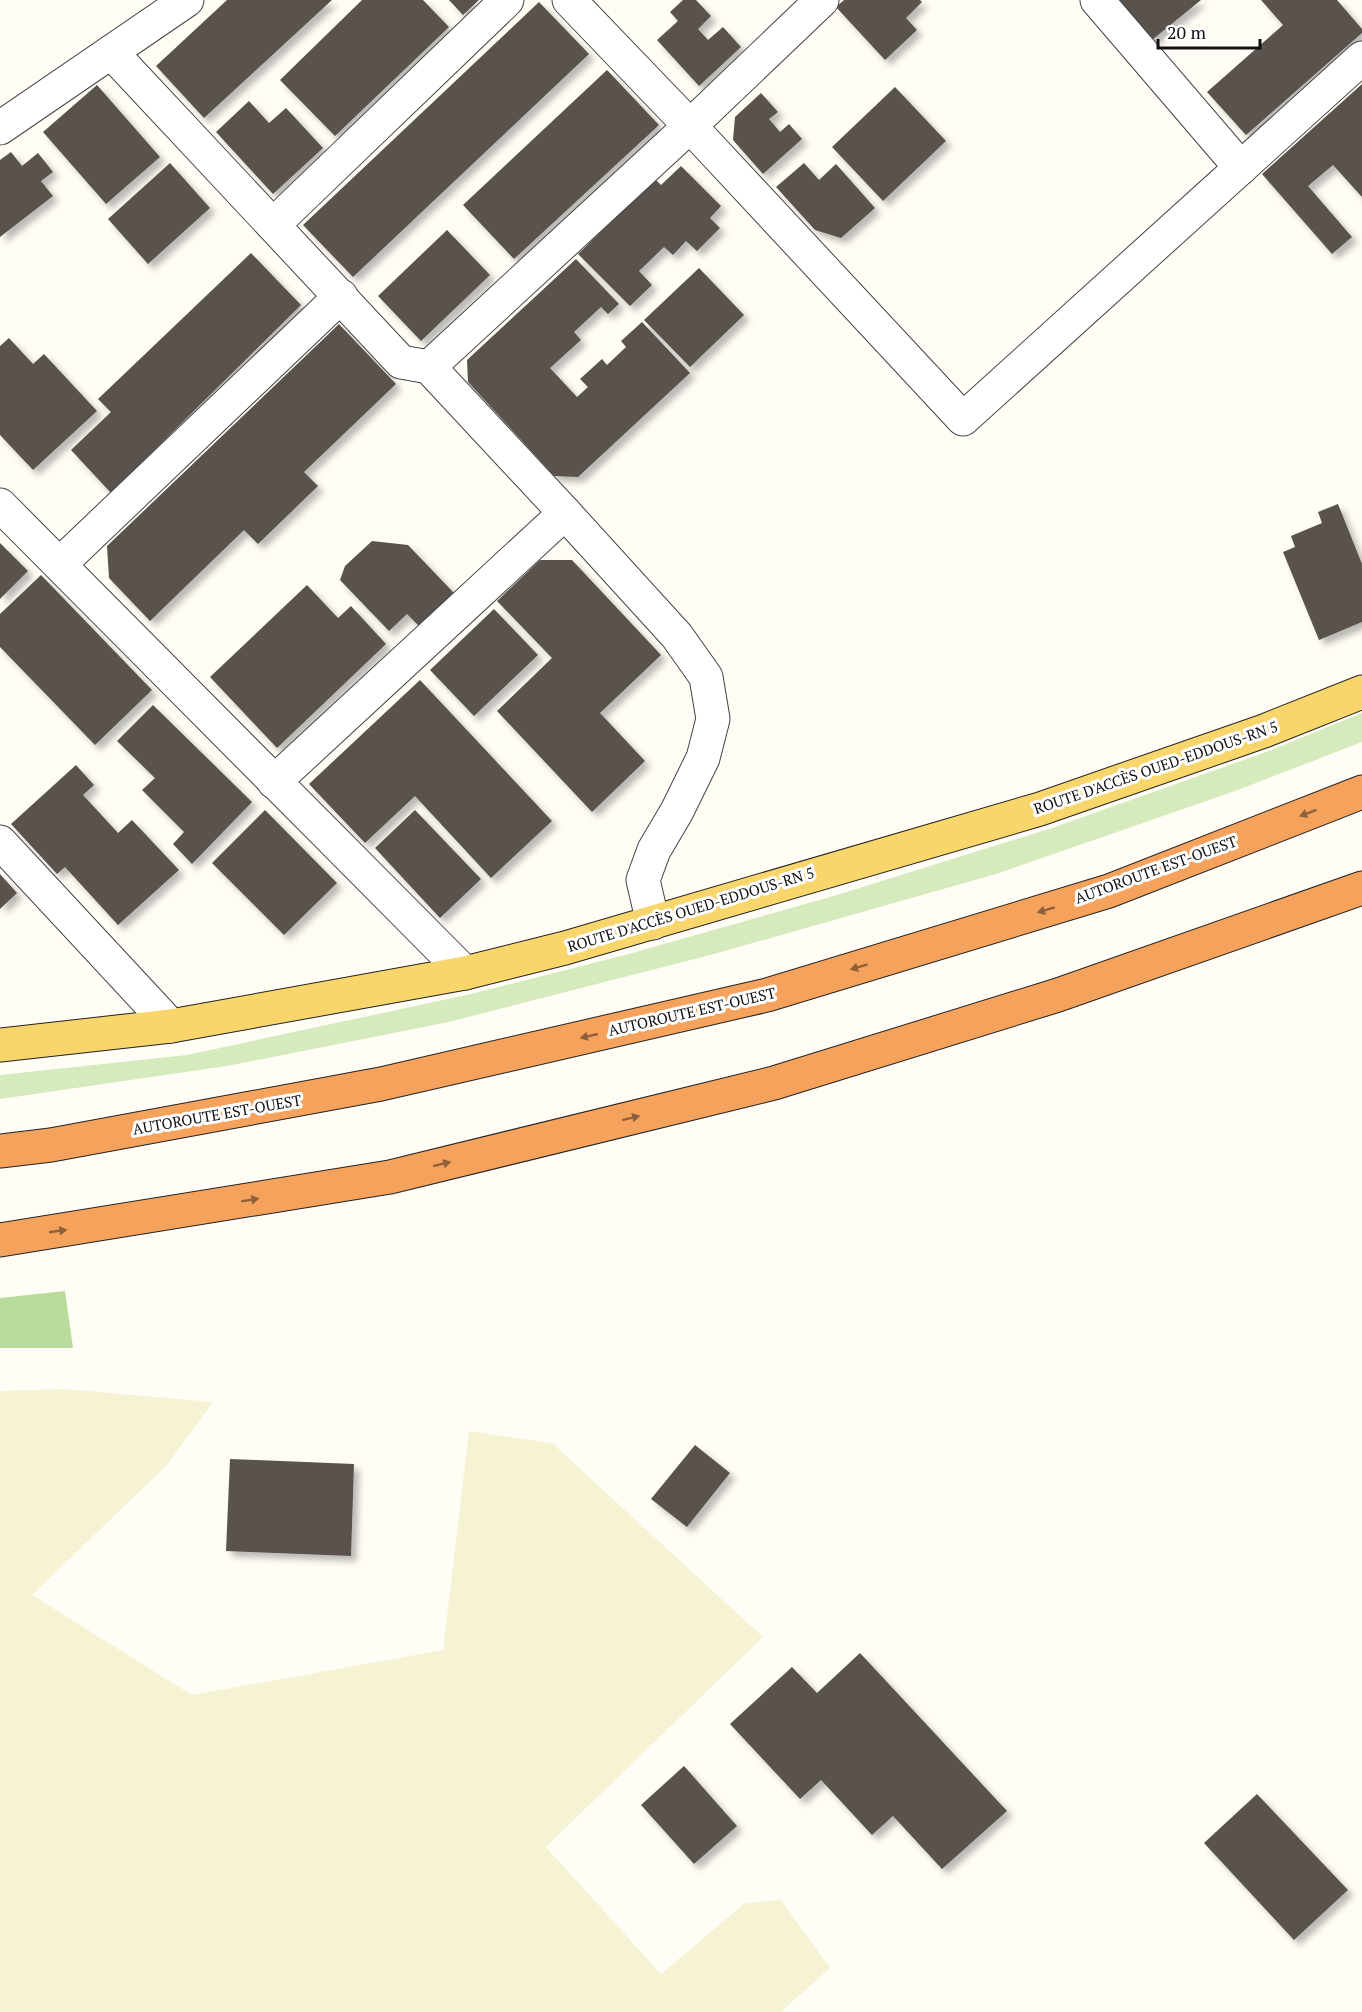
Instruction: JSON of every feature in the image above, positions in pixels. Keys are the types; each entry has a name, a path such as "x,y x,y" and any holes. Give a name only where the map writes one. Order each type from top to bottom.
{"highway":[{"name":"AUTOROUTE EST-OUEST","path":"0,1151 51,1145 381,1084 766,995 1109,891 1362,792"},
{"path":"0,1240 390,1177 774,1083 1058,995 1362,888"}],"main road":[{"name":"ROUTE D'ACCÈS OUED-EDDOUS-RN 5","path":"0,1045 171,1026 465,973 565,948 1040,809 1264,731 1362,693"}],"street":[{"path":"0,128 188,0"},
{"path":"273,225 507,0"},
{"path":"569,0 690,126 963,419 1362,58"},
{"path":"429,368 822,0"},
{"path":"1097,0 1241,168"},
{"path":"111,52 401,362 429,368 677,636 706,677 713,719 703,758 677,811 654,850 643,880 653,923"},
{"path":"60,564 341,296"},
{"path":"0,505 465,973"},
{"path":"274,782 565,513"},
{"path":"0,842 171,1026"}],"shaded area":[{"path":"64,1389 213,1402 167,1465 32,1595 192,1695 443,1650 469,1431 552,1443 763,1637 546,1847 661,1974 745,1903 781,1900 830,1968 781,2012 0,2012 0,1391"}],"green space":[{"path":"1362,713 1362,742 1238,790 996,874 714,954 449,1022 227,1066 0,1099 0,1075 187,1055 471,994 625,955 837,895 1052,828 1266,752"},
{"path":"65,1291 73,1348 0,1348 0,1298"}],"building":[{"path":"227,0 332,0 204,118 156,66"},
{"path":"362,0 423,0 449,27 335,136 280,80"},
{"path":"449,0 479,0 463,15"},
{"path":"683,0 696,0 711,16 698,29 708,40 723,27 741,47 699,86 657,40 678,21 670,12"},
{"path":"844,0 920,0 922,2 906,18 917,30 885,60 836,7"},
{"path":"1118,0 1201,0 1152,40"},
{"path":"1261,0 1337,0 1362,29 1362,33 1246,135 1207,92 1283,25"},
{"path":"539,2 589,54 353,277 303,225"},
{"path":"607,70 659,125 514,259 463,205"},
{"path":"1362,84 1362,197 1333,165 1308,186 1352,237 1332,254 1262,174"},
{"path":"97,85 160,157 106,204 43,132"},
{"path":"895,87 946,141 883,201 832,147"},
{"path":"761,93 778,112 769,119 780,132 789,124 802,139 763,174 733,140 735,117"},
{"path":"249,101 269,123 286,108 323,148 273,194 216,132"},
{"path":"11,152 22,166 38,153 53,172 41,181 53,196 0,237 0,160"},
{"path":"170,163 210,208 148,264 108,219"},
{"path":"804,163 819,180 836,164 875,208 841,238 815,230 776,187"},
{"path":"681,166 721,206 710,218 720,228 697,251 686,241 673,255 664,247 639,271 652,285 630,306 578,254 655,179 661,185"},
{"path":"447,230 490,275 421,341 378,296"},
{"path":"251,253 301,305 111,493 71,450 111,412 98,399"},
{"path":"576,259 619,304 608,314 601,307 574,332 581,340 550,368 577,397 588,387 580,379 602,359 607,365 626,347 621,341 642,322 690,373 578,477 554,476 468,382 467,360"},
{"path":"699,268 744,315 690,367 644,320"},
{"path":"339,324 396,384 304,472 318,486 258,544 244,530 150,621 109,578 107,546"},
{"path":"9,338 33,364 44,354 97,411 33,470 0,435 0,346"},
{"path":"1338,504 1362,564 1362,622 1319,640 1283,552 1295,547 1291,536 1322,523 1318,512"},
{"path":"372,541 408,545 454,593 419,626 407,614 389,631 340,580 345,566"},
{"path":"0,543 28,571 0,599"},
{"path":"540,560 572,560 661,655 600,713 645,761 592,812 497,711 552,658 497,601"},
{"path":"41,575 152,690 95,745 0,647 0,614"},
{"path":"307,585 338,618 351,606 386,644 277,748 210,677"},
{"path":"494,609 538,655 474,716 430,670"},
{"path":"420,680 552,821 491,878 415,796 365,843 309,784"},
{"path":"153,705 252,802 192,864 173,844 184,832 142,790 155,778 117,741"},
{"path":"76,765 94,785 83,795 118,833 132,820 179,870 118,925 65,867 57,874 11,824"},
{"path":"265,810 337,883 284,935 212,863"},
{"path":"415,810 481,879 440,918 375,848"},
{"path":"0,874 17,893 0,909"},
{"path":"695,1445 730,1473 687,1527 651,1499"},
{"path":"230,1459 354,1464 351,1556 226,1551"},
{"path":"860,1653 1007,1811 942,1869 893,1816 872,1835 821,1780 800,1799 730,1724 792,1667 817,1693"},
{"path":"684,1766 737,1826 694,1864 641,1805"},
{"path":"1257,1794 1348,1890 1294,1940 1204,1843"}]}
